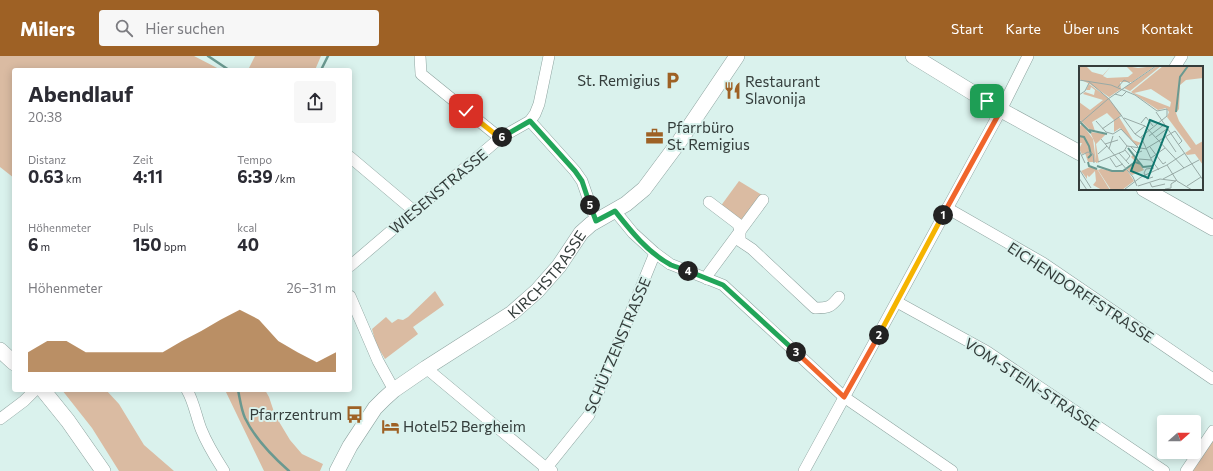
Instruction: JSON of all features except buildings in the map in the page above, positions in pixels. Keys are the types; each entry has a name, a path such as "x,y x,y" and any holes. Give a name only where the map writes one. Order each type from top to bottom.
{"main road":[{"name":"KIRCHSTRASSE","path":"337,471 350,446 374,408 394,390 517,308 537,290 559,266 581,233 596,221 626,204 644,189 679,142 737,56"},
{"path":"913,56 1001,110 1079,152"},
{"path":"1146,190 1213,228"},
{"path":"0,350 12,361"},
{"path":"45,392 68,421 104,471"}],"street":[{"path":"420,56 422,74 500,138"},
{"path":"549,56 539,104 530,121 575,171 582,181 596,221"},
{"path":"804,471 1001,110 1028,56"},
{"path":"1176,66 1182,56"},
{"name":"WIESENSTRASSE","path":"352,264 500,138 530,121"},
{"path":"352,159 414,211"},
{"path":"707,279 709,273 763,200"},
{"path":"709,202 738,224 740,241 752,249 816,308 829,307 833,305 839,297"},
{"name":"EICHENDORFFSTRASSE","path":"947,208 1042,263 1213,379"},
{"path":"615,211 633,233 655,253 670,264 723,285 844,397 952,471"},
{"name":"SCHÜTZENSTRASSE","path":"547,470 589,415 655,253"},
{"path":"352,301 378,361 394,390"},
{"name":"VOM-STEIN-STRASSE","path":"897,302 986,351 1164,471"},
{"path":"426,368 547,470"},
{"path":"0,419 24,401 33,392"},
{"path":"188,392 192,398 207,442 224,471"},
{"path":"1186,471 1213,431"}],"shaded area":[{"path":"0,56 194,56 217,68 12,68 12,176 0,167"},
{"path":"255,56 321,56 316,68 249,68"},
{"path":"739,181 762,195 740,221 720,207"},
{"path":"435,291 444,305 413,327 418,334 385,359 376,344 372,329 386,317 392,323 398,319 403,320 408,317"},
{"path":"64,392 108,392 119,404 144,445 174,471 119,471 92,428"},
{"path":"226,392 266,392 275,415 290,440 302,454 323,464 320,471 264,471"},
{"path":"1213,438 1213,471 1191,471 1199,459 1201,459 1201,456"}],"waterway":[{"path":"208,56 226,68"},
{"path":"322,68 328,56"},
{"path":"238,392 242,411 249,426 264,447 289,471"}],"place":[{"name":"St. Remigius","path":"673,80"},
{"name":"Restaurant Slavonija","path":"732,90"},
{"name":"Pfarrbüro St. Remigius","path":"654,136"},
{"name":"Pfarrzentrum","path":"355,414"},
{"name":"Hotel52 Bergheim","path":"390,426"}],"route":[{"path":"466,111 500,138 530,121 575,171 582,181 596,221 615,211 633,233 655,253 670,264 723,285 844,397 1001,110 987,101"}]}
